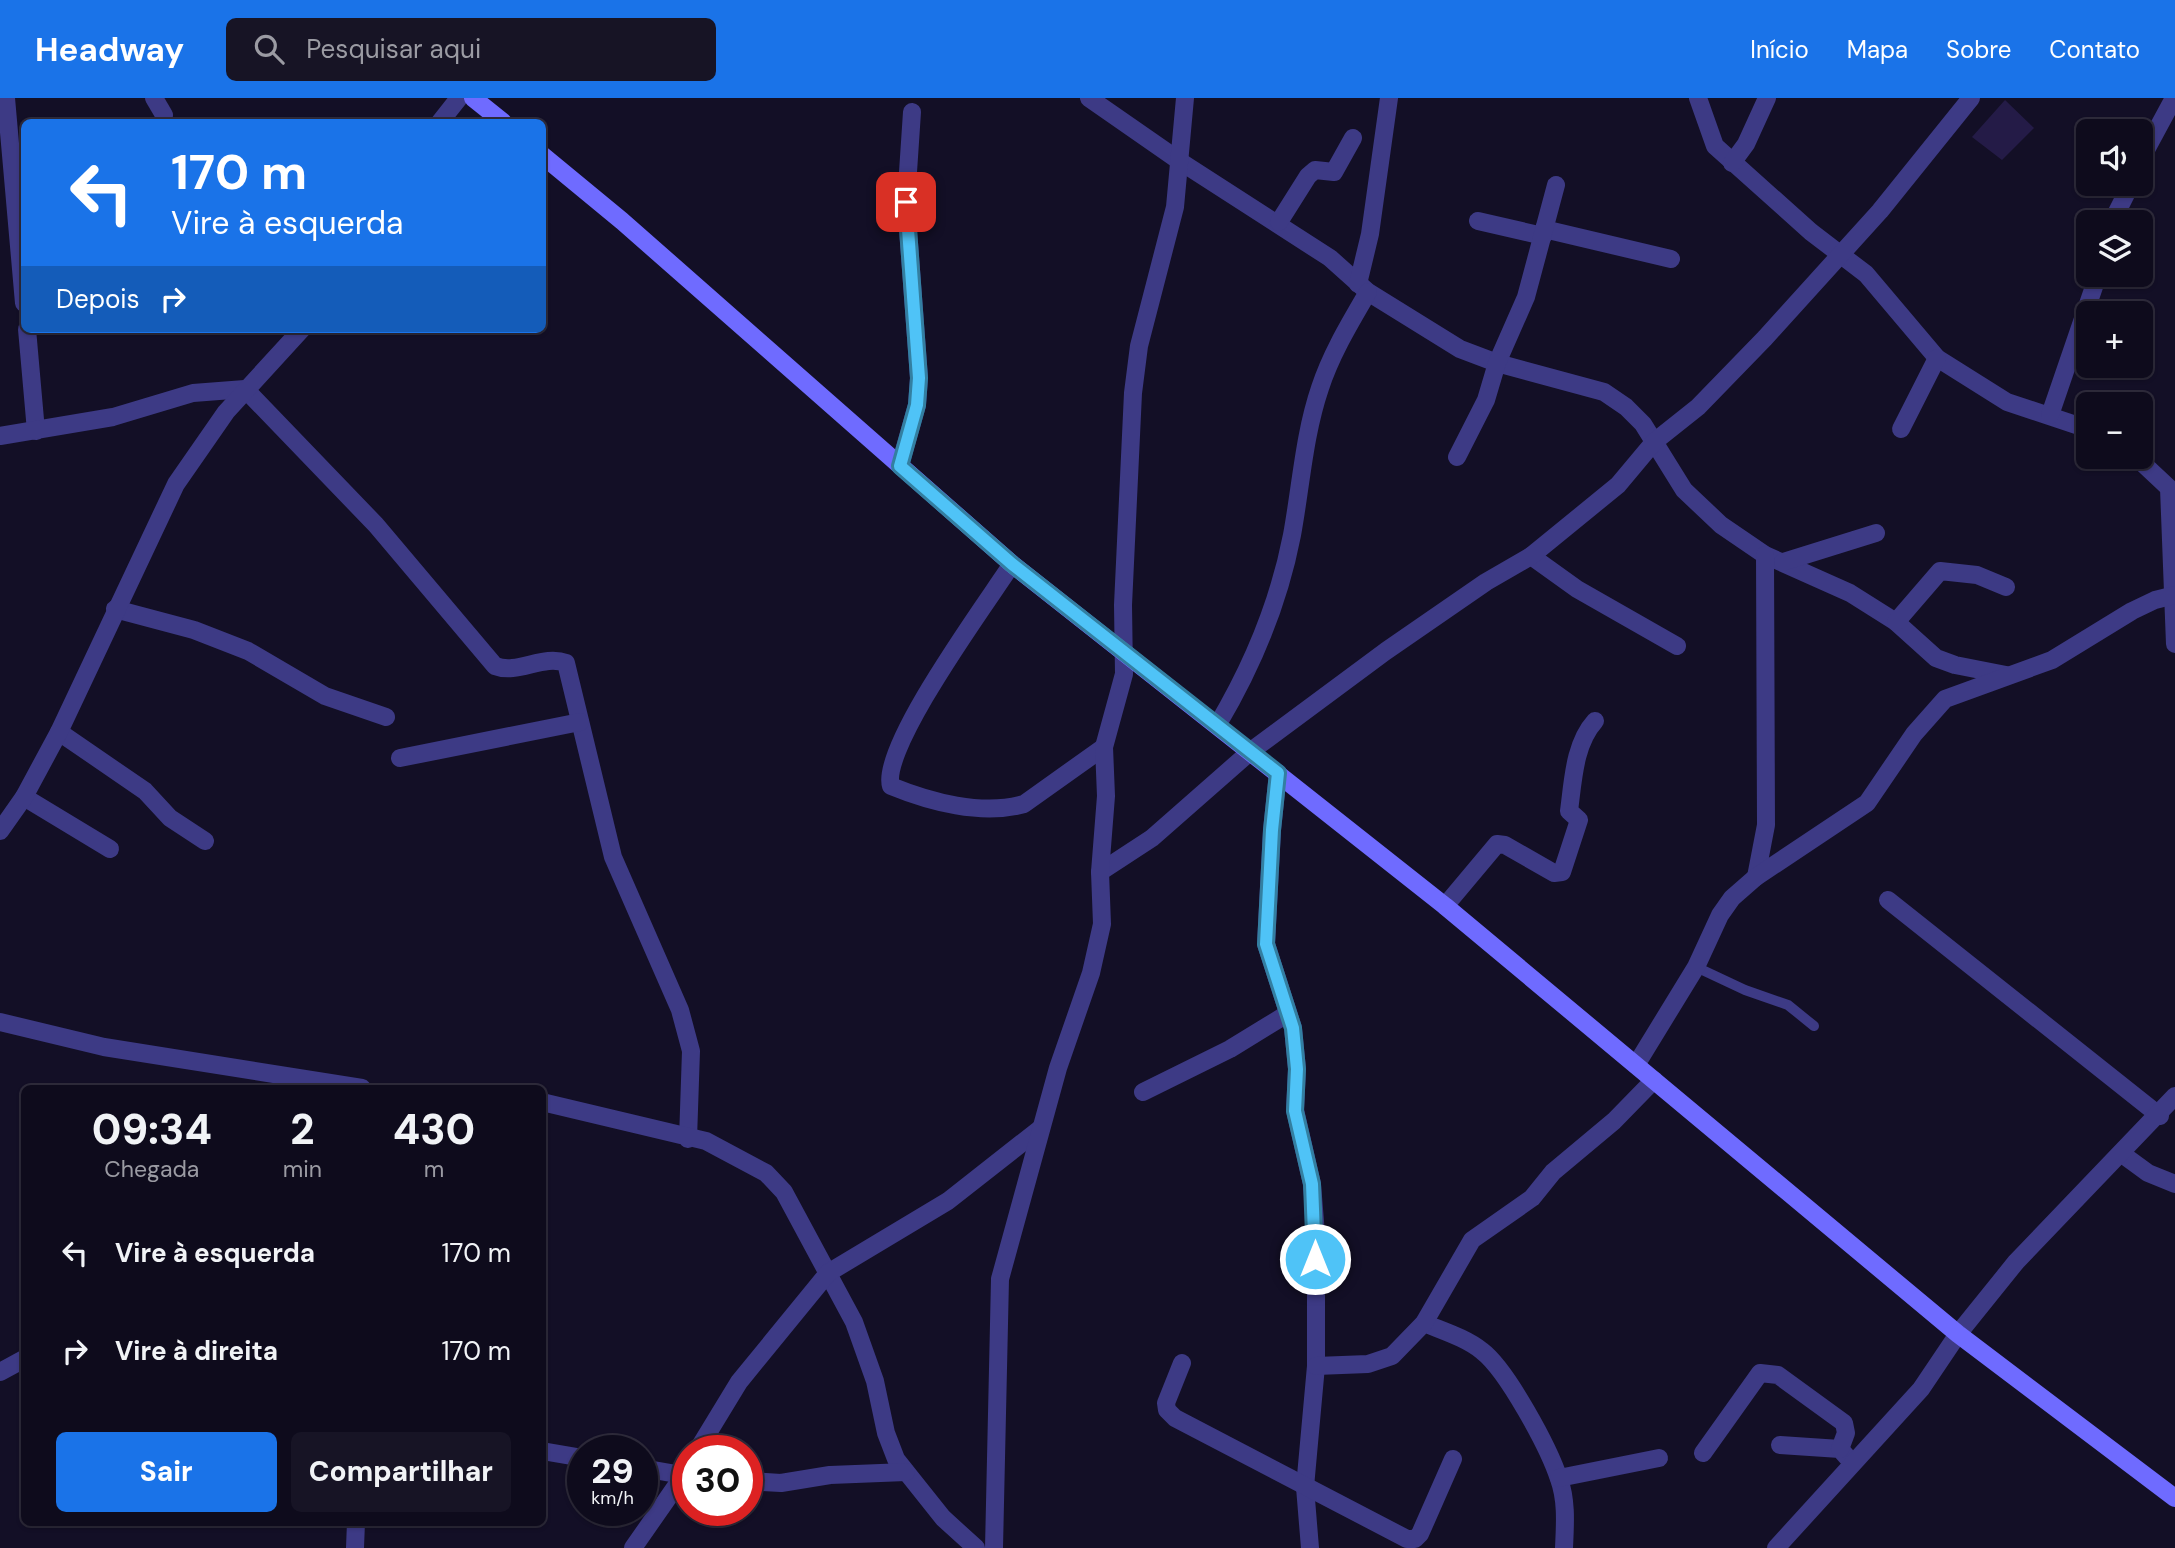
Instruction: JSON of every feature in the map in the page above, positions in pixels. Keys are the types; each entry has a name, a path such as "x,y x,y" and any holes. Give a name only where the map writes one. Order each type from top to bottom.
{"street":[{"path":"6,98 21,269"},
{"path":"154,98 164,115"},
{"path":"442,119 459,98"},
{"path":"473,98 499,119"},
{"path":"1089,98 1181,162 1279,222 1331,258 1363,288 1460,349 1497,363 1604,392 1626,407 1643,424 1684,490 1721,525 1765,555 1850,593 1896,622 1936,658 2006,675"},
{"path":"994,1548 1000,1279 1041,1128 1098,947 1102,924 1100,872 1106,796 1104,747 1121,687 1129,439 1139,346 1175,207 1185,98"},
{"path":"1218,724 1243,681 1269,617 1292,535 1320,387 1363,288 1389,98"},
{"path":"1698,98 1715,146 1811,232 1866,274 1937,358 2007,401 2076,425"},
{"path":"1732,163 1746,144 1767,98"},
{"path":"1100,872 1152,838 1251,751 1386,651 1486,582 1531,556 1618,485 1654,442 1698,407 1765,338 1916,169 1971,98"},
{"path":"2153,137 2174,98"},
{"path":"900,466 917,405 919,378 906,202 912,112"},
{"path":"1279,222 1308,176 1315,170 1334,172 1353,138"},
{"path":"546,158 1012,564 1218,724 1445,906 1958,1334 2175,1498"},
{"path":"1457,457 1486,400 1497,363 1526,297 1556,185"},
{"path":"1478,220 1671,259"},
{"path":"2050,415 2094,287"},
{"path":"27,333 36,431"},
{"path":"0,831 24,797 60,732 115,609 176,484 198,449 245,389 298,333"},
{"path":"1901,429 1937,358"},
{"path":"0,436 113,417 193,393 245,389"},
{"path":"245,389 376,525 495,666 514,668 553,661 566,663 613,857 680,1010 691,1051 688,1139"},
{"path":"2149,469 2169,488 2175,644"},
{"path":"1783,562 1876,533"},
{"path":"1756,877 1766,825 1765,555"},
{"path":"1531,556 1577,589 1677,646"},
{"path":"1012,564 924,696 888,772 891,786 918,797 954,804 1010,808 1024,804 1104,747"},
{"path":"1896,622 1940,571 1977,575 2006,587"},
{"path":"1636,1065 1696,967 1720,915 1732,898 1756,877 1867,803 1913,734 1945,699 2052,660 2132,611 2175,595"},
{"path":"115,609 194,630 248,652 325,696 386,717"},
{"path":"400,758 580,722"},
{"path":"1445,906 1497,844 1505,845 1553,873 1562,872 1579,820 1569,811 1579,754 1583,736 1595,722"},
{"path":"60,732 145,791 170,818 205,841"},
{"path":"1278,773 1266,944 1295,1046 1295,1111 1313,1197 1316,1367 1305,1487 1310,1548"},
{"path":"24,797 110,849"},
{"path":"1888,900 2160,1116"},
{"path":"1143,1092 1230,1049 1287,1014"},
{"path":"0,1022 104,1047 343,1085"},
{"path":"1316,1367 1368,1363 1392,1356 1424,1323 1472,1240 1532,1198 1553,1172 1614,1121 1654,1080"},
{"path":"1776,1548 1920,1389 1958,1334 2017,1262 2160,1116 2175,1096"},
{"path":"546,1103 688,1139 706,1141 766,1173 784,1192 854,1322 875,1381 886,1433 896,1459 943,1518 976,1548"},
{"path":"707,1435 739,1382 828,1273 948,1201 1041,1128"},
{"path":"2122,1154 2148,1173 2175,1184"},
{"path":"1424,1323 1485,1352 1535,1426 1559,1478 1565,1509 1564,1548"},
{"path":"0,1372 21,1361"},
{"path":"1182,1363 1166,1403 1167,1410 1175,1418 1407,1539 1415,1539 1453,1459"},
{"path":"1703,1453 1732,1417 1760,1373 1766,1372 1778,1375 1844,1423 1846,1433 1840,1449"},
{"path":"1780,1445 1840,1449 1854,1464"},
{"path":"546,1452 567,1455"},
{"path":"1559,1478 1659,1458"},
{"path":"763,1481 782,1483 830,1475 906,1472"},
{"path":"633,1548 672,1495"},
{"path":"355,1548 356,1526"}],"lane":[{"path":"1696,967 1745,990 1788,1005 1814,1026"}],"building":[{"path":"2005,100 2034,128 2002,160 1972,137"}],"route":[{"path":"906,202 919,378 917,405 900,466 1012,564 1278,773 1266,944 1293,1028 1297,1069 1295,1111 1312,1184 1315,1259"}]}
